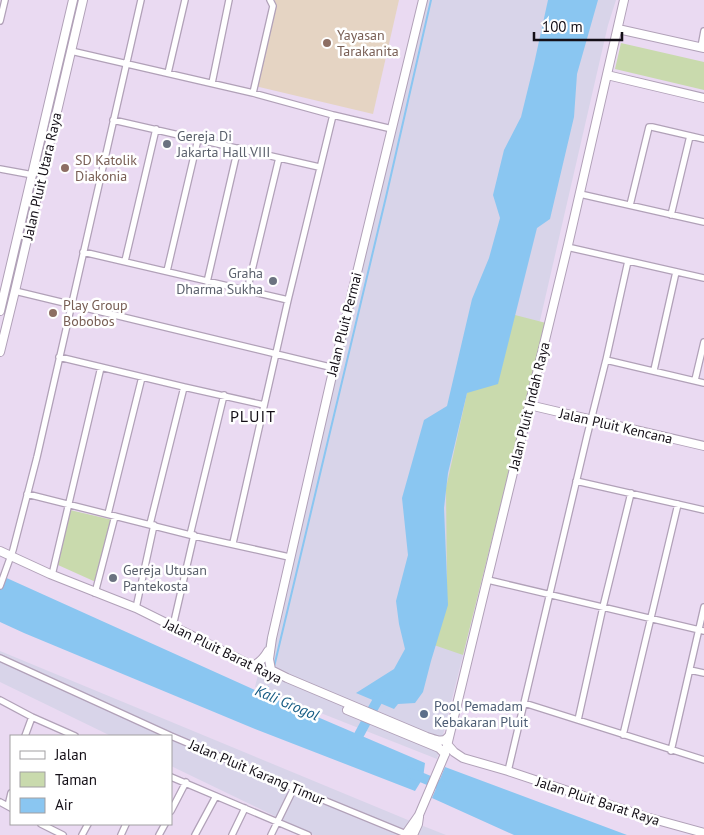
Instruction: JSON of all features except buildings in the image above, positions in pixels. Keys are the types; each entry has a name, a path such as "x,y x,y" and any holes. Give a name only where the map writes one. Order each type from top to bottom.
{"street":[{"path":"0,21 5,0"},
{"name":"Jalan Pluit Utara Raya","path":"0,311 73,0"},
{"name":"Jalan Pluit Utara Raya","path":"0,352 83,0"},
{"path":"0,586 11,557 27,494 141,0"},
{"path":"168,73 185,0"},
{"path":"212,83 229,0"},
{"name":"Jalan Pluit Permai","path":"269,649 289,557 423,0"},
{"name":"Jalan Pluit Indah Raya","path":"412,834 418,824 448,741 568,247 624,0"},
{"path":"253,93 273,6 272,1"},
{"path":"70,14 79,17"},
{"path":"618,29 702,47 704,32"},
{"path":"71,51 253,93 392,130"},
{"path":"607,75 704,98"},
{"path":"233,544 332,115"},
{"path":"114,120 319,167"},
{"path":"630,205 649,128 652,126 704,140"},
{"path":"125,261 156,129"},
{"path":"671,215 690,136"},
{"path":"167,271 198,139"},
{"path":"206,282 238,148"},
{"path":"247,291 279,158"},
{"path":"0,169 32,175"},
{"path":"580,194 704,222"},
{"path":"568,247 704,278"},
{"path":"83,252 288,300"},
{"path":"508,771 628,261"},
{"path":"654,370 676,272"},
{"path":"7,284 16,289 72,305 334,368"},
{"path":"694,380 704,342"},
{"path":"59,357 264,405"},
{"path":"606,360 704,383"},
{"path":"52,575 101,368"},
{"path":"108,514 142,377"},
{"path":"136,608 152,524 184,387"},
{"path":"173,626 224,395"},
{"name":"Jalan Pluit Kencana","path":"529,405 704,446"},
{"path":"576,481 704,510"},
{"path":"578,720 631,493"},
{"path":"27,494 289,557"},
{"path":"623,735 678,504"},
{"path":"95,593 115,516"},
{"name":"Jalan Pluit Barat Raya","path":"0,551 52,575 136,608 252,666 359,715 399,729"},
{"path":"488,580 701,630"},
{"path":"671,751 701,630 704,607"},
{"path":"252,666 258,664 269,649"},
{"name":"Jalan Pluit Barat Raya","path":"269,649 269,664 274,673 423,739 439,748 442,759 463,758"},
{"name":"Jalan Pluit Karang Timur","path":"0,658 169,735"},
{"path":"690,670 704,673"},
{"path":"0,700 73,735"},
{"path":"524,703 704,760"},
{"path":"25,735 32,717"},
{"name":"Jalan Pluit Karang Timur","path":"172,736 294,788 412,834"},
{"name":"Jalan Pluit Barat Raya","path":"423,739 446,740 454,752 463,758 646,817 704,833"},
{"path":"172,777 307,835"},
{"path":"172,809 186,782"},
{"path":"271,835 294,788"},
{"path":"195,835 216,796"},
{"path":"0,802 10,807"},
{"path":"232,835 245,808"},
{"path":"43,825 62,835"}],"shaded area":[{"name":"Yayasan Tarakanita","path":"275,0 399,0 373,114 255,86"},
{"path":"421,0 616,0 608,25 463,655 437,759 255,687"},
{"path":"0,651 446,835 314,835 172,766 172,735 109,735 0,682"}],"green space":[{"path":"621,43 704,62 704,90 615,69"},
{"path":"515,315 546,323 463,655 431,644 447,586 446,488 467,393"},
{"path":"70,510 113,520 98,583 58,565"}],"water":[{"path":"548,0 598,0 577,74 574,117 550,219 537,228 498,384 467,393 448,473 444,508 448,605 423,692 415,703 398,704 394,709 356,693 394,669 405,649 396,601 408,555 402,498 424,420 447,406 472,299 489,258 500,218 493,195 504,150 521,117"},
{"path":"0,575 266,695 425,763 423,778 415,791 255,729 0,622"},
{"path":"445,767 627,835 514,835 432,798"}],"waterway":[{"path":"274,667 431,0"},
{"path":"266,696 268,687"},
{"path":"371,712 379,698 386,695"},
{"path":"353,746 367,720"},
{"name":"Kali Grogol","path":"411,773 442,786"}],"place":[{"name":"Yayasan Tarakanita","path":"327,43"},
{"name":"Gereja Di Jakarta Hall VIII","path":"167,144"},
{"name":"SD Katolik Diakonia","path":"65,168"},
{"name":"Graha Dharma Sukha","path":"273,281"},
{"name":"Play Group Bobobos","path":"53,313"},
{"name":"Gereja Utusan Pantekosta","path":"113,578"},
{"name":"Pool Pemadam Kebakaran Pluit","path":"424,714"}],"district":[{"name":"PLUIT","path":"253,416"}]}
